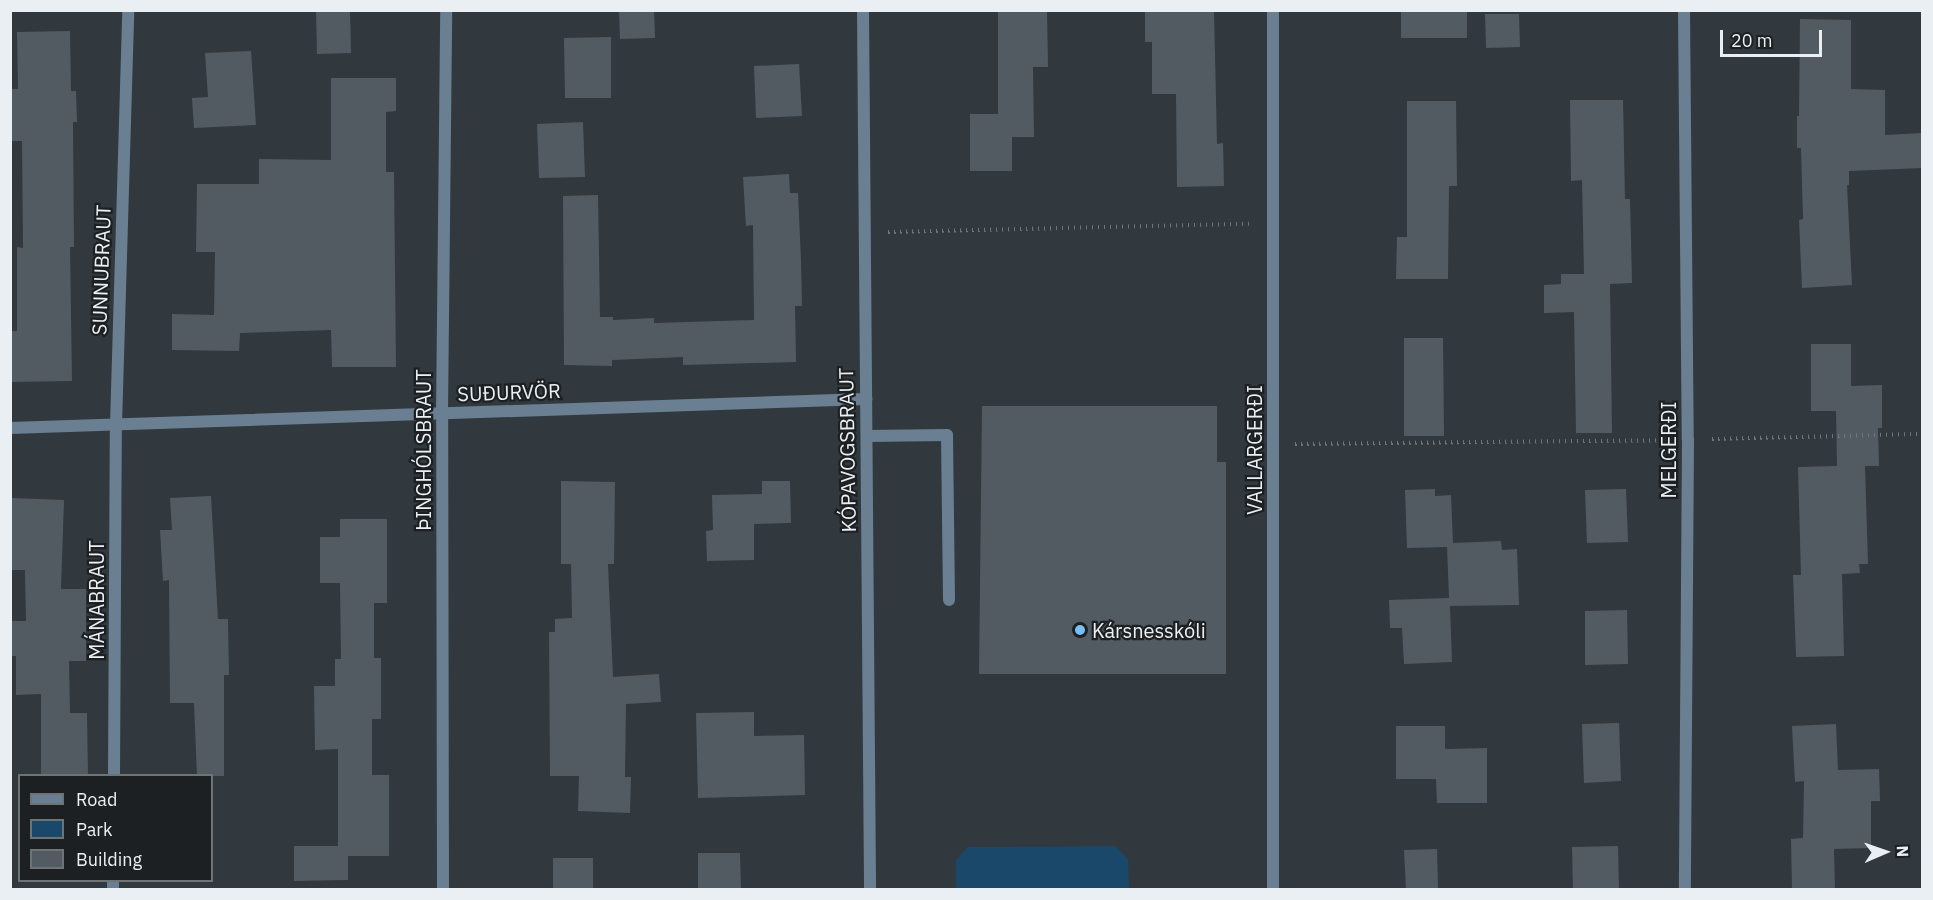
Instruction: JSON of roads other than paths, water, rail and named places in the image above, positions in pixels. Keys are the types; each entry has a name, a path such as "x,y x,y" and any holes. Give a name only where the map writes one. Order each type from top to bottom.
{"street":[{"name":"SUNNUBRAUT","path":"116,425 128,10"},
{"name":"ÞINGHÓLSBRAUT","path":"443,890 442,414 446,10"},
{"name":"KÓPAVOGSBRAUT","path":"863,10 870,890"},
{"name":"VALLARGERÐI","path":"1273,10 1273,890"},
{"name":"MELGERÐI","path":"1684,10 1688,440 1685,890"},
{"name":"SUÐURVÖR","path":"116,425 867,399"},
{"path":"10,428 116,425"},
{"name":"MÁNABRAUT","path":"114,774 116,425"},
{"path":"867,436 947,435 949,600"}],"place":[{"name":"Kársnesskóli","path":"1080,630"}]}
